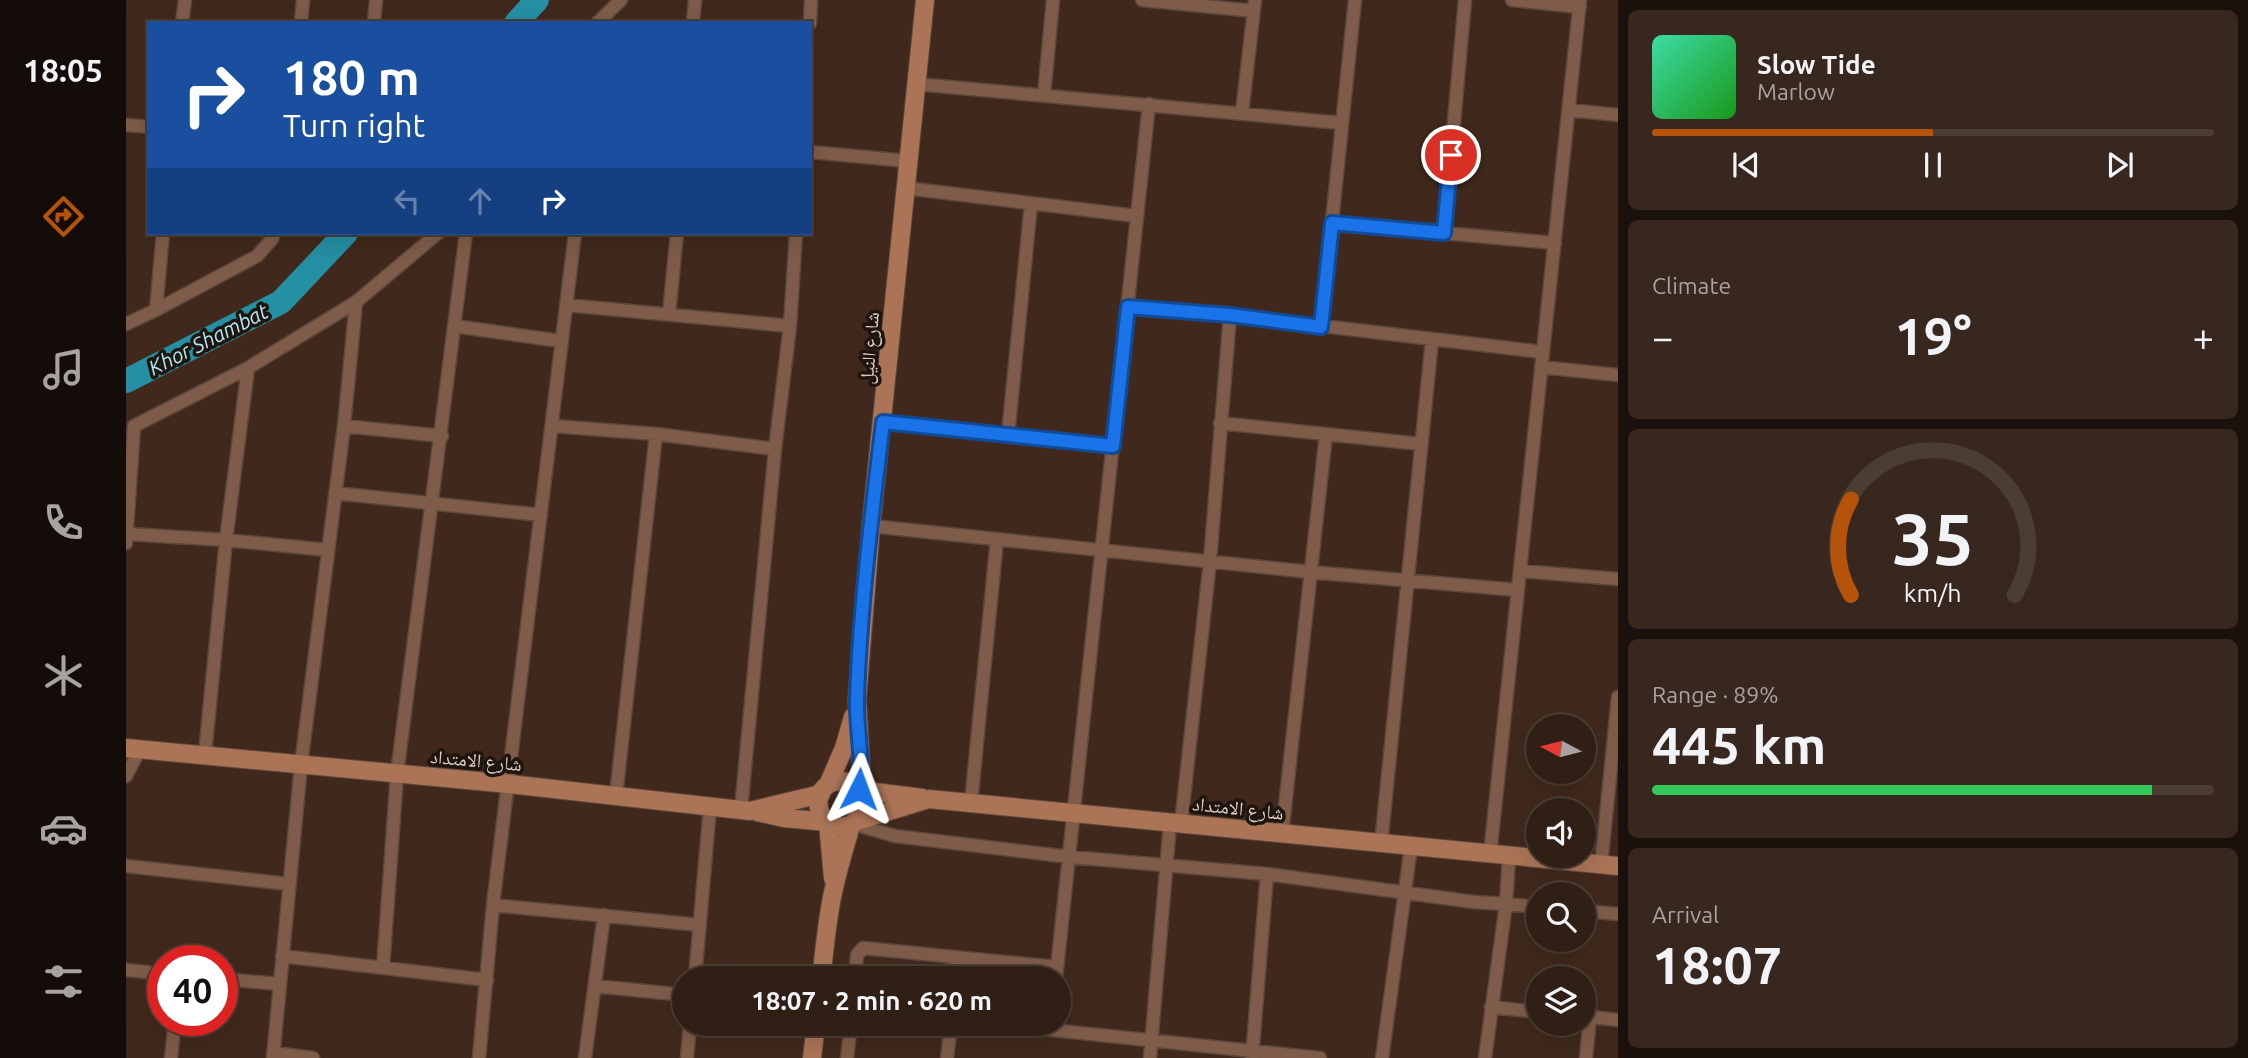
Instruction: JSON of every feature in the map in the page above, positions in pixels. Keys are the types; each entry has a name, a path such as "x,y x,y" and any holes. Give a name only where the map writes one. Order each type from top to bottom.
{"street":[{"path":"182,21 185,0"},
{"path":"301,21 303,0"},
{"path":"374,21 376,0"},
{"path":"599,21 621,0"},
{"path":"693,21 695,0"},
{"path":"810,21 811,0"},
{"name":"شارع النيل","path":"859,790 861,766 857,700 871,526 925,0"},
{"path":"1044,95 1054,0"},
{"path":"1142,0 1254,5 1242,113"},
{"path":"1321,327 1355,0"},
{"path":"1444,233 1465,0"},
{"path":"1490,855 1580,4 1511,0"},
{"path":"916,84 1342,123"},
{"path":"1057,966 1149,104"},
{"path":"1569,110 1618,115"},
{"path":"126,125 147,127"},
{"path":"812,152 908,161"},
{"path":"905,188 1137,216"},
{"path":"1008,435 1031,204"},
{"path":"1332,223 1555,243"},
{"path":"156,310 163,235"},
{"path":"126,324 257,256 273,235"},
{"path":"126,543 130,429 248,368 356,302 436,235"},
{"path":"383,968 397,774 466,235"},
{"path":"479,1058 493,905 575,235"},
{"path":"669,314 677,235"},
{"path":"796,235 790,326 775,449 746,810 827,823 835,827 854,823 895,836 1070,857 1267,874 1474,902 1526,906"},
{"path":"313,1058 273,1056 301,765 344,426 356,302"},
{"path":"566,306 790,326"},
{"path":"1128,307 1230,315 1542,352"},
{"path":"1150,1058 1167,866 1176,823 1210,561 1230,315"},
{"path":"454,327 561,341"},
{"path":"1381,844 1432,340"},
{"path":"1541,367 1618,374"},
{"path":"205,754 226,540 248,368"},
{"path":"883,422 1113,446"},
{"path":"1220,422 1421,444"},
{"path":"344,426 442,436"},
{"path":"553,426 775,449"},
{"path":"1282,834 1326,434"},
{"path":"616,796 656,435"},
{"path":"335,493 541,515"},
{"path":"871,526 1311,572 1517,590"},
{"path":"127,534 328,550"},
{"path":"971,803 997,539"},
{"path":"1520,571 1618,579"},
{"path":"1609,865 1618,697"},
{"name":"شارع النيل","path":"824,790 844,748 857,700"},
{"path":"126,776 133,748"},
{"name":"شارع الامتداد","path":"133,748 746,810 824,790"},
{"path":"823,966 834,889 854,823 864,809 863,796 847,782 824,790 818,804 820,814 827,823 834,889"},
{"path":"859,790 929,799"},
{"name":"شارع الامتداد","path":"854,823 929,799 1609,865"},
{"path":"696,966 710,807"},
{"path":"1382,1058 1411,847"},
{"path":"1485,1058 1506,904 1509,856"},
{"path":"126,866 289,884"},
{"path":"1252,1054 1267,874"},
{"path":"493,905 700,925"},
{"path":"1596,912 1618,914"},
{"path":"585,1058 604,915"},
{"path":"856,966 857,955 863,948 1009,966"},
{"path":"282,956 487,980"},
{"path":"956,958 956,966"},
{"path":"126,970 147,972"},
{"path":"238,980 280,984"},
{"path":"595,986 672,994"},
{"path":"1491,1007 1526,1011"},
{"path":"1596,1017 1618,1020"},
{"path":"1071,1029 1252,1054 1320,1058"},
{"path":"171,1058 173,1036"},
{"path":"687,1058 689,1036"},
{"path":"813,1058 815,1036"},
{"path":"847,1058 850,1036"},
{"path":"947,1058 950,1036"},
{"path":"1586,1058 1587,1036"}],"waterway":[{"name":"Khor Shambat","path":"518,21 537,0"},
{"name":"Khor Shambat","path":"126,381 281,302 344,235"}],"route":[{"path":"859,789 861,766 857,700 871,526 883,422 1113,446 1128,307 1230,315 1321,327 1332,223 1444,233 1451,155"}]}
